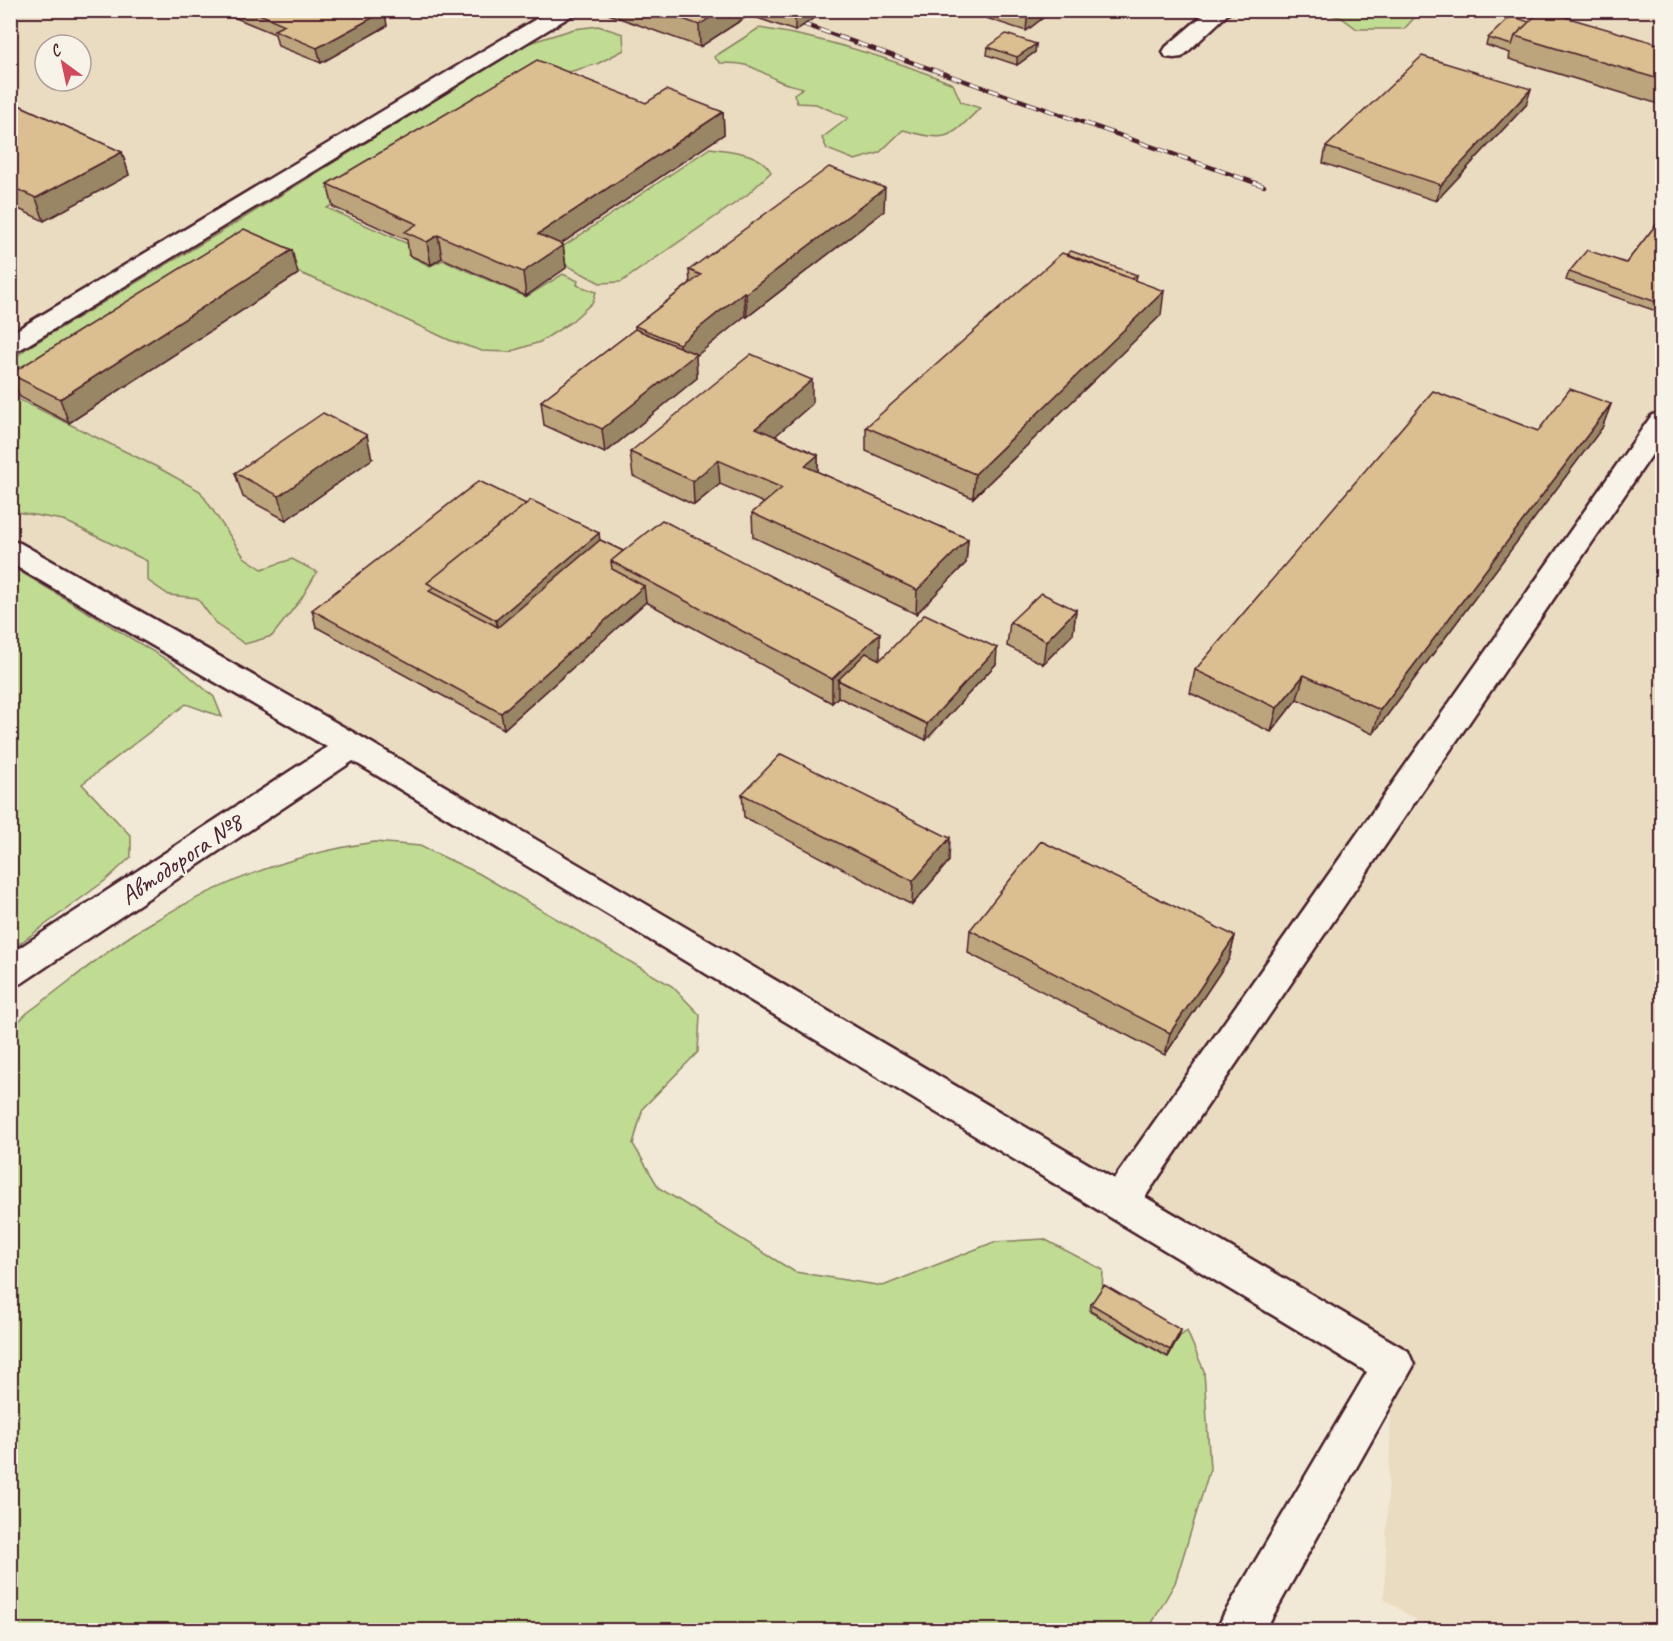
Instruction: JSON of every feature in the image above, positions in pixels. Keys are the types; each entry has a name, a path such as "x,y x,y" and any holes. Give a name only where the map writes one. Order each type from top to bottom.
{"street":[{"path":"10,345 567,10"},
{"path":"1174,52 1222,10"},
{"path":"1119,1203 1662,422"},
{"path":"10,550 352,746 1393,1365 1240,1630"},
{"name":"Автодорога №8","path":"10,973 352,746"}],"shaded area":[{"path":"11,11 1662,11 1662,1630 1431,1630 1384,1599 1393,1365 11,562"}],"green space":[{"path":"1408,10 1417,15 1404,29 1357,29 1342,18 1325,13 1295,16 1276,11"},
{"path":"598,26 623,34 624,50 597,64 537,81 327,208 415,247 408,255 430,266 443,260 526,297 563,274 578,281 577,285 596,292 593,302 571,322 540,342 509,352 482,351 449,340 355,296 248,251 16,398 157,467 200,491 244,557 262,569 292,559 317,572 301,599 272,636 245,644 217,625 197,598 169,595 147,580 147,561 63,520 11,511 11,361 27,348 526,44 574,29"},
{"path":"759,28 833,43 906,66 953,84 961,102 980,108 961,127 946,136 930,136 903,130 879,153 855,160 827,149 822,138 848,118 816,104 797,103 794,94 803,88 781,82 749,66 720,63 714,57"},
{"path":"710,148 753,156 766,165 771,172 747,195 621,282 600,283 549,256"},
{"path":"11,566 179,667 214,697 222,717 186,704 82,784 131,836 131,857 106,880 11,950"},
{"path":"375,842 420,846 478,873 672,986 700,1015 698,1052 643,1108 633,1144 659,1188 795,1272 883,1286 994,1242 1044,1239 1103,1270 1102,1292 1090,1312 1167,1357 1179,1337 1187,1331 1204,1371 1210,1469 1175,1583 1148,1630 11,1630 10,1030 27,1013 133,934 202,895 287,862"}],"building":[{"path":"250,10 385,11 317,48 274,30 285,25"},
{"path":"658,10 697,12 699,10 721,10 699,25"},
{"path":"1541,10 1662,45 1662,80 1515,36"},
{"path":"1511,16 1529,22 1515,36 1512,45 1488,38"},
{"path":"1006,34 1036,44 1017,57 988,47"},
{"path":"1422,56 1531,89 1441,185 1326,147"},
{"path":"537,60 646,103 666,90 723,112 538,234 563,245 523,272 438,235 427,242 405,232 417,224 327,184"},
{"path":"10,101 122,152 36,198 10,186"},
{"path":"829,167 885,188 746,293 744,292 679,344 635,326 701,275 689,270"},
{"path":"1662,217 1662,304 1569,272 1587,250 1626,263"},
{"path":"244,229 292,250 60,399 10,374"},
{"path":"1071,251 1137,275 1132,279 1067,254"},
{"path":"1062,253 1164,291 975,474 866,427"},
{"path":"635,329 696,354 602,429 541,401"},
{"path":"751,354 812,380 756,428 818,455 805,466 968,539 917,590 752,513 782,488 718,460 693,481 630,452"},
{"path":"1570,389 1611,404 1380,710 1304,675 1277,708 1195,670 1433,391 1538,431"},
{"path":"323,413 367,435 279,496 235,473"},
{"path":"479,481 526,504 427,583 434,587 429,591 498,627 600,540 623,551 611,561 612,569 644,586 501,713 312,610"},
{"path":"531,500 599,533 496,620 427,583"},
{"path":"662,520 880,633 832,679 611,561"},
{"path":"1041,593 1076,610 1046,641 1010,622"},
{"path":"925,614 997,648 927,724 838,680 866,653 880,660"},
{"path":"781,754 950,838 913,881 742,794"},
{"path":"1041,841 1235,936 1170,1033 970,930"},
{"path":"1104,1285 1181,1330 1170,1350 1091,1304"}],"railway":[{"path":"763,10 1264,186"}]}
